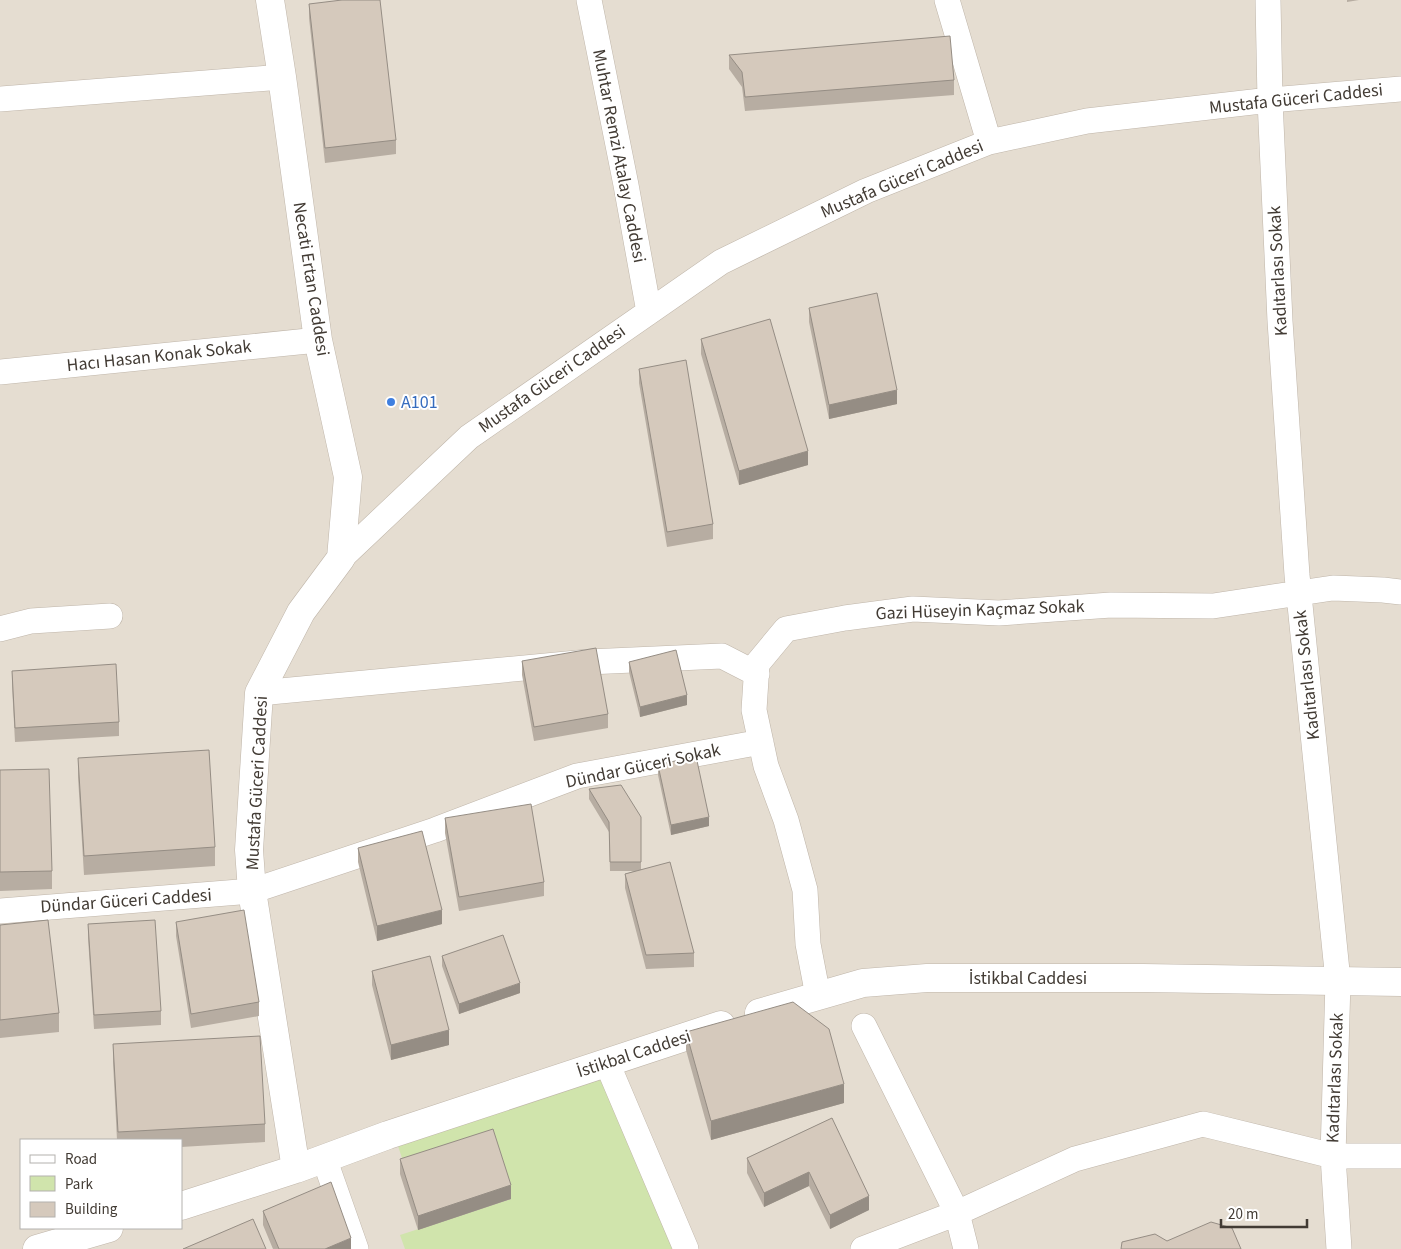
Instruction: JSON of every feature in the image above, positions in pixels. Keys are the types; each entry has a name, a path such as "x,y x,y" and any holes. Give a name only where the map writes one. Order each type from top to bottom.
{"street":[{"name":"Necati Ertan Caddesi","path":"270,0 318,340 348,477 341,558"},
{"name":"Muhtar Remzi Atalay Caddesi","path":"589,0 649,312"},
{"path":"947,0 989,142"},
{"name":"Kadıtarlası Sokak","path":"1268,0 1270,100 1280,321 1299,593 1338,981 1333,1156 1338,1249"},
{"path":"0,99 282,77"},
{"name":"Mustafa Güceri Caddesi","path":"296,1169 252,891 249,850 259,693 301,612 341,558 469,437 730,258 866,190 989,142 1087,122 1270,100 1401,89"},
{"name":"Hacı Hasan Konak Sokak","path":"0,372 318,340"},
{"path":"1299,593 1333,588 1401,592"},
{"name":"Gazi Hüseyin Kaçmaz Sokak","path":"761,742 754,710 758,664 786,629 845,618 913,609 999,613 1111,605 1213,606 1299,593"},
{"path":"0,629 31,621 110,616"},
{"path":"259,693 588,662 722,656 757,674"},
{"path":"761,742 766,766 786,820 805,890 808,944 818,996"},
{"name":"Dündar Güceri Sokak","path":"252,891 435,830 577,776 761,742"},
{"name":"Dündar Güceri Caddesi","path":"0,911 252,891"},
{"name":"İstikbal Caddesi","path":"182,1206 296,1169 388,1135 757,1013 863,983 927,978 1143,978 1401,982"},
{"path":"864,1026 957,1213 966,1249"},
{"path":"607,1063 686,1249"},
{"path":"863,1249 957,1213 1075,1159 1203,1124 1333,1156 1401,1156"},
{"path":"324,1158 356,1249"},
{"path":"36,1249 105,1229"}],"shaded area":[{"path":"0,0 1401,0 1401,1249 0,1249"}],"green space":[{"path":"620,1073 675,1249 405,1249 400,1235 511,1199 405,1167 397,1143"}],"building":[{"path":"342,0 380,0 396,140 325,148 309,4"},
{"path":"950,36 954,80 745,97 742,72 729,55"},
{"path":"877,293 897,390 829,405 809,308"},
{"path":"770,319 808,451 739,471 701,339"},
{"path":"686,360 713,524 667,532 639,369"},
{"path":"596,648 608,714 534,727 522,661"},
{"path":"676,650 687,695 640,707 629,662"},
{"path":"116,664 119,722 15,728 12,671"},
{"path":"209,750 215,847 84,856 78,758"},
{"path":"696,756 709,817 671,825 658,765"},
{"path":"49,769 52,871 0,872 0,770"},
{"path":"621,785 641,817 641,862 610,862 609,822 589,789"},
{"path":"531,804 544,882 459,897 445,818"},
{"path":"422,831 442,910 377,926 358,848"},
{"path":"670,862 694,953 646,955 625,874"},
{"path":"244,910 259,1002 191,1014 176,922"},
{"path":"48,920 59,1013 0,1020 0,925"},
{"path":"155,920 161,1011 94,1015 88,924"},
{"path":"503,935 520,983 459,1004 442,956"},
{"path":"430,956 449,1030 391,1045 372,971"},
{"path":"793,1002 829,1029 844,1084 711,1121 686,1032"},
{"path":"260,1036 265,1124 118,1132 113,1044"},
{"path":"832,1118 869,1196 830,1215 809,1172 764,1193 747,1158"},
{"path":"493,1129 511,1185 418,1216 400,1159"},
{"path":"331,1182 351,1238 325,1249 279,1249 263,1211"},
{"path":"253,1219 266,1249 183,1249"},
{"path":"1211,1222 1232,1228 1241,1249 1121,1249 1122,1242 1155,1234 1167,1241"}],"place":[{"name":"A101","path":"391,402"}]}
